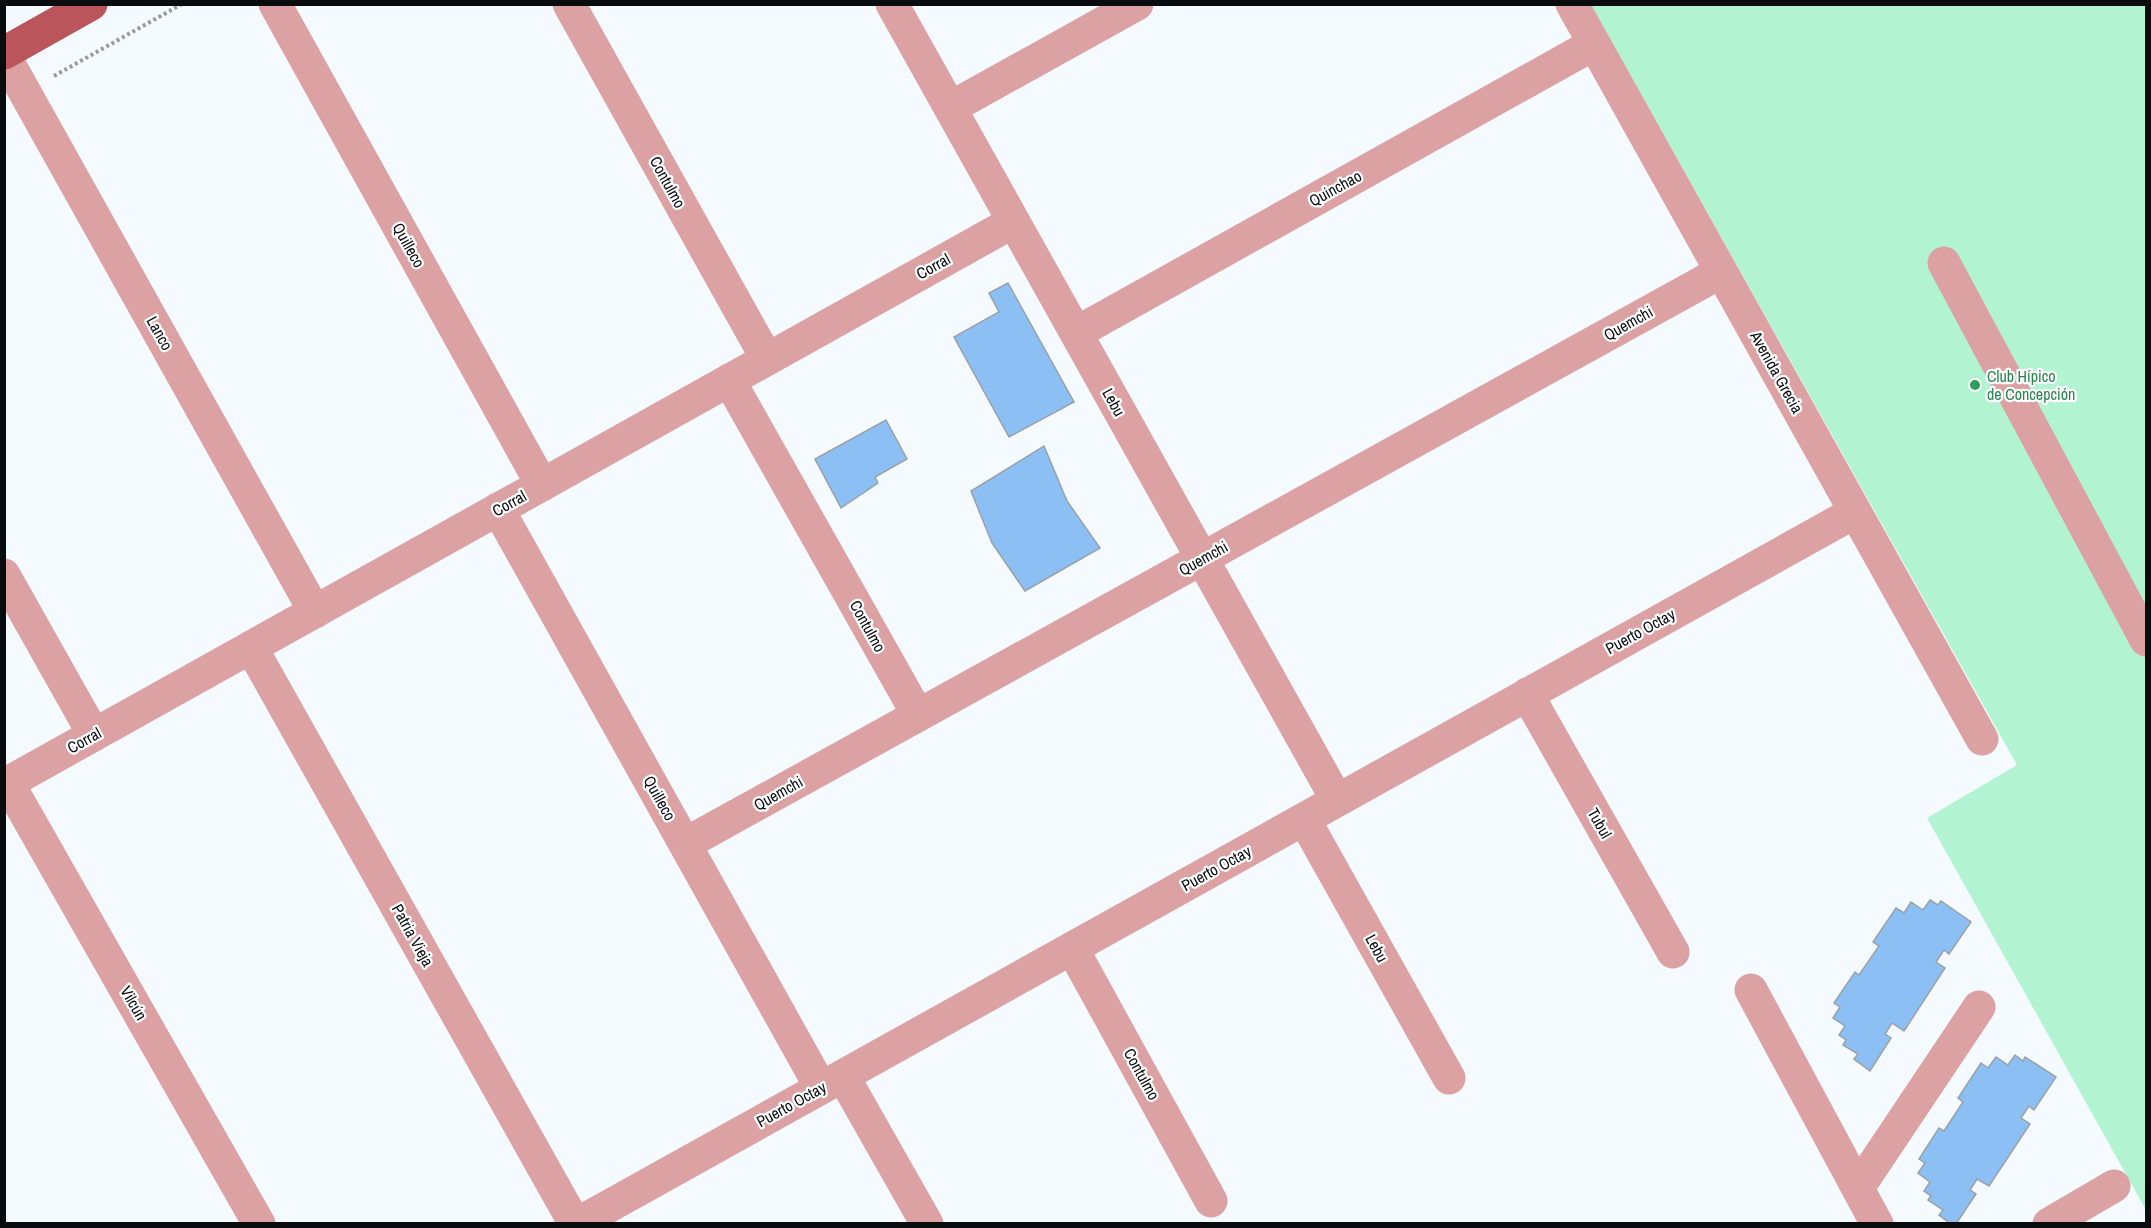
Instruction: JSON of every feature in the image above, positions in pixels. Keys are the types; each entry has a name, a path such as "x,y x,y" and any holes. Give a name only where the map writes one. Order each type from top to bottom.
{"main road":[{"path":"4,54 91,4"}],"street":[{"name":"Quilleco","path":"275,4 542,485"},
{"name":"Contulmo","path":"569,4 767,359"},
{"name":"Lebu","path":"892,4 1337,800"},
{"path":"950,108 1137,4"},
{"name":"Avenida Grecia","path":"1572,4 1982,739"},
{"name":"Quinchao","path":"1076,333 1594,44"},
{"name":"Lanco","path":"4,54 315,612"},
{"name":"Corral","path":"6,784 1013,222"},
{"path":"1944,263 2146,640"},
{"name":"Quemchi","path":"685,844 1721,272"},
{"name":"Contulmo","path":"729,380 918,715"},
{"name":"Quilleco","path":"498,509 685,844 832,1082 927,1224"},
{"name":"Puerto Octay","path":"576,1224 1855,512"},
{"path":"4,575 94,735"},
{"name":"Patria Vieja","path":"251,647 576,1224"},
{"name":"Tubul","path":"1527,694 1673,952"},
{"name":"Vilcún","path":"6,784 259,1224"},
{"name":"Lebu","path":"1304,819 1449,1078"},
{"name":"Contulmo","path":"1072,948 1211,1201"},
{"path":"1751,990 1877,1224"},
{"path":"1858,1188 1979,1007"},
{"path":"2049,1224 2114,1186"}],"path":[{"path":"25,92 182,4"}],"green space":[{"name":"Club Hípico de Concepción","path":"1591,5 2146,5 2146,1210 1927,818 2017,765"}],"building":[{"path":"1008,283 1074,402 1009,437 954,337 999,312 989,293"},
{"path":"886,420 907,459 875,477 878,483 841,508 815,459"},
{"path":"1044,446 1067,501 1100,548 1025,591 992,543 971,491"},
{"path":"1930,900 1938,905 1941,901 1971,922 1949,954 1944,950 1936,962 1945,968 1904,1031 1892,1023 1885,1034 1891,1038 1870,1071 1854,1059 1858,1054 1843,1045 1846,1040 1839,1035 1845,1026 1833,1018 1840,1007 1834,1003 1855,972 1859,975 1879,946 1873,942 1896,908 1904,913 1911,902 1923,910"},
{"path":"2015,1055 2023,1061 2025,1057 2056,1077 2034,1110 2029,1106 2021,1118 2030,1124 1989,1186 1977,1179 1970,1190 1976,1194 1956,1224 1951,1224 1939,1215 1943,1210 1928,1200 1931,1196 1924,1191 1930,1182 1918,1173 1925,1163 1919,1159 1939,1128 1944,1131 1963,1102 1958,1098 1981,1063 1988,1068 1996,1057 2008,1065"}],"place":[{"name":"Club Hípico de Concepción","path":"1975,385"}]}
